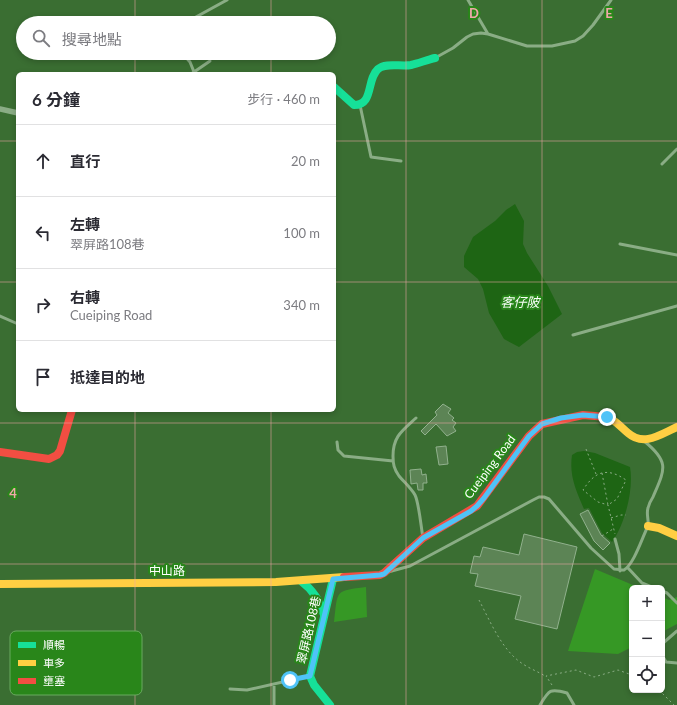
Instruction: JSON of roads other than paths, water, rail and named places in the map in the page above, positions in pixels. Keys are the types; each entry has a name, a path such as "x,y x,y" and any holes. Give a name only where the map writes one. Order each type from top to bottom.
{"main road":[{"path":"336,89 354,105 360,105 366,100 374,74 378,69 384,66 410,65 435,58"},
{"path":"0,452 49,459 53,458 60,451 71,412"},
{"name":"Cueiping Road","path":"384,574 423,538 477,506 529,436 542,424 561,418 583,415 607,417 617,422 629,434 642,440"},
{"path":"642,440 650,439 677,427"},
{"path":"648,526 659,528 677,536"},
{"path":"333,579 384,574"},
{"name":"中山路","path":"0,584 276,582 333,579"},
{"name":"翠屏路108巷","path":"330,705 314,685 310,676 333,579"},
{"path":"301,580 318,598 324,618"}],"street":[{"path":"0,109 16,113"}],"lane":[{"path":"198,16 227,0"},
{"path":"468,0 488,34"},
{"path":"435,58 473,34 488,34 527,46 542,47 574,41 583,36 593,25 611,0"},
{"path":"188,60 193,72"},
{"path":"194,72 210,61"},
{"path":"360,105 371,158 401,161"},
{"path":"662,164 677,149"},
{"path":"620,244 677,255"},
{"path":"573,335 677,306"},
{"path":"0,316 16,323"},
{"path":"416,418 400,433 395,440 393,450 393,468 416,496 423,538"},
{"name":"Cueiping Road","path":"628,568 648,526 648,508 664,470 663,463 658,454 642,440"},
{"path":"337,442 338,450 344,456 393,460"},
{"path":"384,574 410,566 540,497 548,499 591,548 614,569 624,570 628,568 642,583 647,585"},
{"path":"616,539 620,570"},
{"path":"665,593 677,603"},
{"path":"665,641 677,631"},
{"path":"664,657 666,662 677,663"},
{"path":"230,689 247,690 310,676"},
{"path":"274,684 274,705"},
{"path":"540,705 549,692 555,690 567,693 574,705"}],"water":[{"name":"客仔陂","path":"515,204 524,221 523,244 548,286 562,314 519,347 504,339 489,313 483,289 478,279 464,267 464,256 473,237"},
{"path":"584,451 595,453 630,467 631,485 627,506 621,526 612,542 602,533 589,508 584,509 574,483 571,470 572,455 577,452"}]}
